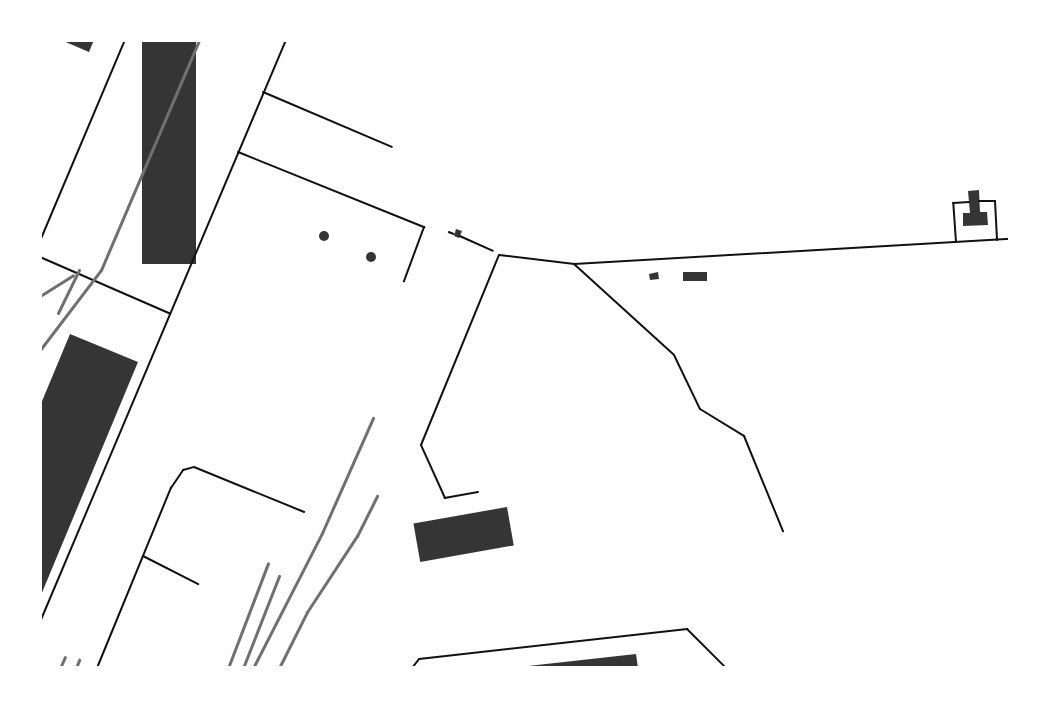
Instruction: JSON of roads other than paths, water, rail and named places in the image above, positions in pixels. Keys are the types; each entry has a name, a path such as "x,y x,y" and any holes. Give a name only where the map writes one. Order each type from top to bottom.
{"lane":[{"path":"40,241 125,40"},
{"path":"40,622 286,40"},
{"path":"263,92 392,147"},
{"path":"238,152 424,227 404,281"},
{"path":"979,201 995,201 997,240"},
{"path":"956,242 953,203 969,202"},
{"path":"478,492 445,498 421,445 499,255 574,264 1010,239"},
{"path":"40,257 169,313"},
{"path":"574,264 675,355 700,409 744,436 783,531"},
{"path":"97,668 171,488 189,467 304,512"},
{"path":"143,556 198,584"},
{"path":"412,668 419,659 687,629 726,668"}],"railway":[{"path":"40,350 101,270 199,40"},
{"path":"58,313 79,270"},
{"path":"40,296 73,275"},
{"path":"253,668 322,533 373,418"},
{"path":"279,668 307,612 357,536 377,496"},
{"path":"228,668 268,563"},
{"path":"243,668 279,576"},
{"path":"60,668 65,657"},
{"path":"76,668 79,660"}]}
